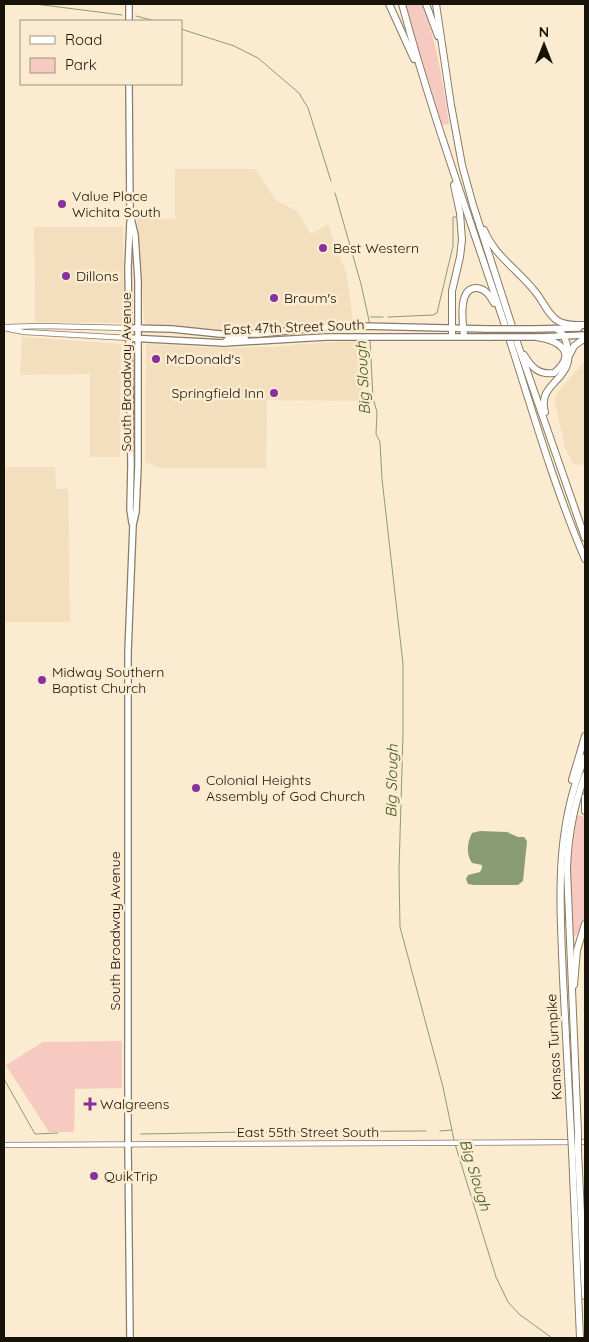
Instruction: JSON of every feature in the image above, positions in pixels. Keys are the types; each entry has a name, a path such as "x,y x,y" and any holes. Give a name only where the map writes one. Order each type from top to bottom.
{"highway":[{"path":"389,4 428,93"},
{"path":"402,4 428,93 532,414 585,559"},
{"path":"426,4 442,51"},
{"path":"436,4 442,51 462,165 473,205 518,344 585,535"},
{"path":"438,124 461,223 460,257 452,291 452,336"},
{"path":"473,205 485,234 500,255 536,293 550,315 567,325 585,326"},
{"path":"464,336 464,296 472,289 484,290 488,293 499,310"},
{"path":"556,454 543,406 544,399 550,388 565,371 570,360 564,336 557,329"},
{"path":"570,354 574,346 585,336"},
{"path":"518,344 530,364 536,370 543,373 554,372 561,365 564,354 561,345 553,340 536,337"},
{"path":"582,550 585,564"},
{"path":"566,819 568,795 585,736"},
{"name":"Kansas Turnpike","path":"585,757 572,793 566,819 562,846 560,892 585,1296"},
{"name":"Kansas Turnpike","path":"574,1133 572,1024 566,886 567,857 574,811 585,775"},
{"path":"585,797 585,811"},
{"path":"572,1024 575,963 585,924"},
{"name":"Kansas Turnpike","path":"575,1151 580,1338"}],"main road":[{"path":"129,4 129,20"},
{"name":"South Broadway Avenue","path":"129,85 131,218 128,268 130,328 130,509 132,525 128,652 130,1338"},
{"name":"South Broadway Avenue","path":"131,218 137,251 138,328 138,466 136,512 132,525"},
{"name":"East 47th Street South","path":"130,328 172,329 220,334 258,334 323,327 361,326 557,329 585,326"},
{"path":"184,340 213,340 217,339 220,334"},
{"path":"224,343 229,338 252,338 258,334"},
{"name":"East 47th Street South","path":"129,338 224,343 309,337 585,336"}],"street":[{"name":"East 47th Street South","path":"4,328 42,326 130,328"},
{"name":"East 47th Street South","path":"4,328 24,332 129,338"},
{"name":"East 55th Street South","path":"4,1145 585,1142"}],"shaded area":[{"path":"175,169 255,169 277,201 297,211 311,234 328,224 347,276 353,321 313,322 291,326 236,330 203,330 145,324 137,218 175,219"},
{"path":"34,227 123,227 124,323 35,322"},
{"path":"22,337 121,344 120,457 90,457 90,374 20,375"},
{"path":"358,341 363,401 267,400 266,468 160,468 145,462 146,344 217,348 273,347"},
{"path":"585,361 585,465 573,464 565,447 554,398"},
{"path":"4,467 55,467 56,489 68,489 70,622 4,622"},
{"path":"480,831 507,832 518,837 524,837 527,841 523,881 518,885 468,884 466,879 468,875 480,872 482,868 482,865 472,863 468,852 472,833"}],"green space":[{"path":"405,4 422,4 436,48 449,124 442,124"},
{"path":"577,815 583,816 585,824 585,915 577,935 574,936 572,934 570,868"},
{"path":"122,1041 122,1088 75,1089 74,1132 49,1132 6,1065 43,1042"}],"waterway":[{"name":"Big Slough","path":"35,4 122,15"},
{"name":"Big Slough","path":"136,16 151,20"},
{"name":"Big Slough","path":"182,29 234,46 258,58 299,93 308,108 331,181"},
{"name":"Big Slough","path":"335,193 361,284 370,325"},
{"path":"388,317 433,315 437,313 453,246 453,217 456,217"},
{"path":"371,317 383,317"},
{"name":"Big Slough","path":"370,339 373,398 377,412 376,434 380,442 382,479 403,664 399,870 400,927 443,1087 454,1140"},
{"path":"4,1079 35,1134 58,1133"},
{"path":"440,1131 452,1130"},
{"path":"260,1132 426,1131"},
{"path":"141,1134 249,1132"},
{"name":"Big Slough","path":"455,1144 496,1277 508,1302 519,1314 552,1338"}],"place":[{"name":"Value Place Wichita South","path":"62,204"},
{"name":"Best Western","path":"323,248"},
{"name":"Dillons","path":"66,276"},
{"name":"Braum's","path":"274,298"},
{"name":"McDonald's","path":"156,359"},
{"name":"Springfield Inn","path":"274,393"},
{"name":"Midway Southern Baptist Church","path":"42,680"},
{"name":"Colonial Heights Assembly of God Church","path":"196,788"},
{"name":"Walgreens","path":"90,1104"},
{"name":"QuikTrip","path":"94,1176"}]}
